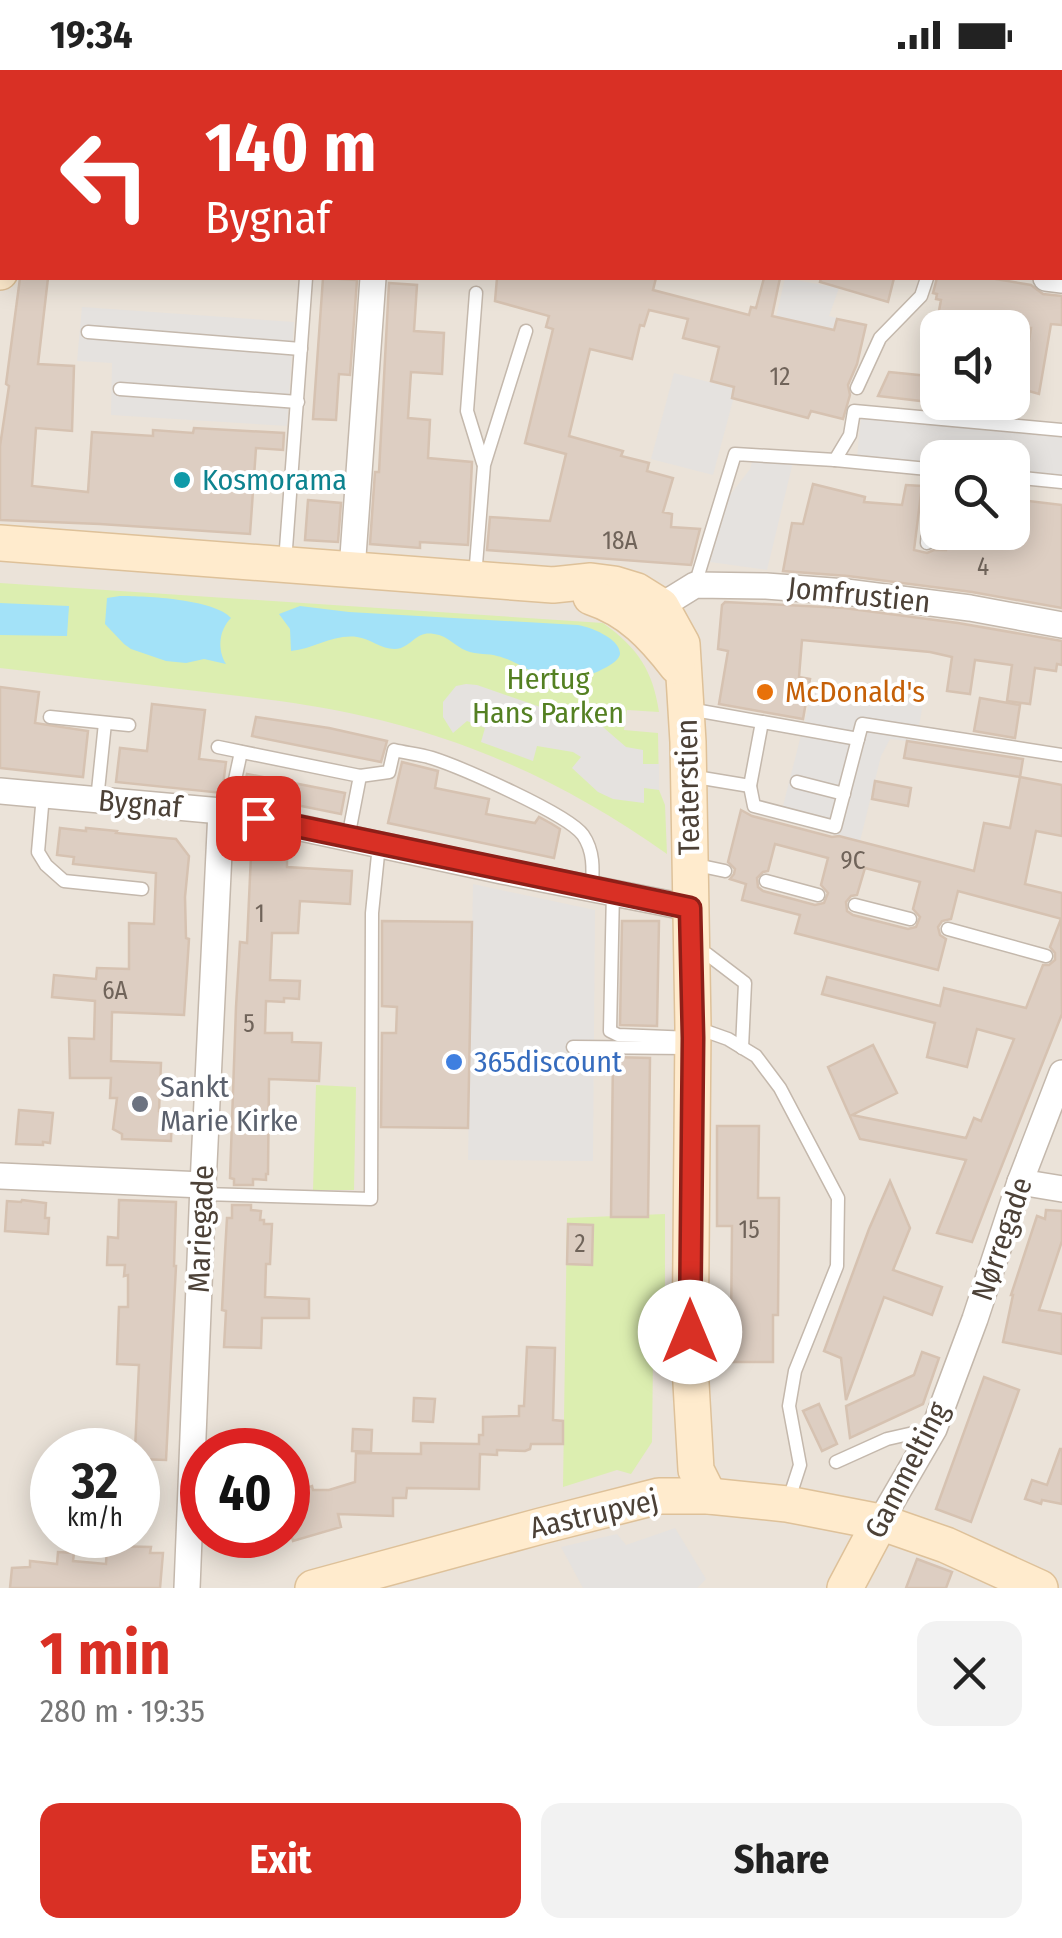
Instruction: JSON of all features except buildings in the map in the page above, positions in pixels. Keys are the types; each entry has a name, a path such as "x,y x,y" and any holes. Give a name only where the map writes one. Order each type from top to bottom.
{"street":[{"path":"352,570 373,280"},
{"path":"0,543 553,585 591,581 614,584 637,591 661,606 682,644 685,692"},
{"path":"553,585 597,598 624,611 646,628 685,692"},
{"path":"661,606 695,585"},
{"name":"Jomfrustien","path":"695,585 846,592 1062,624"},
{"name":"Teaterstien","path":"685,692 693,1038 690,1366 696,1470 709,1496"},
{"name":"Bygnaf","path":"0,792 225,812 690,908"},
{"name":"Mariegade","path":"187,1588 203,1190 225,812"},
{"name":"Nørregade","path":"962,1349 1062,1072"},
{"path":"0,1176 203,1190"},
{"path":"1020,1182 1062,1189"},
{"name":"Gammelting","path":"845,1588 934,1429 962,1349"},
{"name":"Aastrupvej","path":"313,1588 659,1496 709,1496 787,1504 880,1522 1040,1588"}],"lane":[{"path":"285,565 306,280"},
{"path":"857,388 880,338 922,296 926,280"},
{"path":"476,293 467,412 484,465"},
{"path":"475,579 484,465 526,331"},
{"path":"88,332 301,349"},
{"path":"120,389 298,402"},
{"path":"835,460 850,435 854,411 1062,430"},
{"path":"695,585 735,454 920,468"},
{"path":"1030,479 1062,482"},
{"path":"685,692 762,722 858,739"},
{"path":"50,717 129,725"},
{"path":"762,722 750,786 754,806 835,828 862,724 1062,756"},
{"path":"97,800 106,723"},
{"path":"218,747 360,776 389,772 394,750 440,761 573,825 584,836 602,890 610,1031 618,1035 728,1039 756,1056 780,1088 838,1198 837,1266 795,1372 789,1406 800,1465 787,1504"},
{"path":"225,812 241,752"},
{"path":"348,838 360,776"},
{"path":"688,776 750,786"},
{"path":"797,782 844,794"},
{"path":"42,795 38,852 46,865 64,881 142,890"},
{"path":"203,1190 370,1199 372,913 379,844"},
{"path":"690,864 726,871"},
{"path":"766,882 818,895"},
{"path":"855,904 910,919"},
{"path":"948,929 1046,956"},
{"path":"691,954 707,954 746,983 742,1048"},
{"path":"573,1047 693,1038"},
{"path":"836,1462 887,1439 934,1429"}],"shaded area":[{"path":"0,280 1062,280 1062,1588 0,1588"},
{"path":"785,280 839,288 829,316 840,319 833,342 809,324 776,317"},
{"path":"82,307 294,322 287,426 111,415 112,363 77,361"},
{"path":"674,373 736,389 713,475 651,459"},
{"path":"861,417 1062,436 1062,477 1030,474 1030,440 920,440 920,463 857,457"},
{"path":"753,459 793,462 767,570 710,562 730,495"},
{"path":"466,684 596,721 626,747 643,750 643,764 659,764 659,790 644,788 644,803 613,799 598,792 572,768 581,757 573,752 537,746 533,761 481,742 485,728 467,721 453,733 443,717 443,702 456,686"},
{"path":"887,691 924,698 916,742 890,739 881,756 860,841 822,831 822,816 783,806 812,692 860,701"},
{"path":"473,884 595,910 593,1161 468,1160"},
{"path":"675,1528 706,1579 697,1588 583,1588 561,1547 617,1534 626,1545"}],"green space":[{"name":"Hertug Hans Parken","path":"0,583 603,623 642,662 656,697 659,712 627,710 624,730 658,733 659,790 665,805 667,854 559,788 484,753 404,726 284,702 0,668"},
{"path":"316,1085 356,1087 354,1190 313,1190"},
{"path":"665,1214 665,1328 653,1357 652,1442 631,1474 617,1470 563,1487 567,1218"}],"water":[{"path":"107,598 179,600 222,612 231,618 221,640 226,664 204,659 186,663 166,661 131,649 105,624"},
{"path":"0,603 69,606 67,636 0,635"},
{"path":"300,606 578,625 609,638 620,653 614,662 590,675 558,681 497,656 467,651 434,634 423,634 395,649 348,637 291,651 290,629 279,614"}],"place":[{"name":"Kosmorama","path":"182,480"},
{"name":"McDonald's","path":"765,692"},
{"name":"365discount","path":"454,1062"},
{"name":"Sankt Marie Kirke","path":"140,1104"}],"route":[{"path":"258,818 690,908 690,1332"}]}
